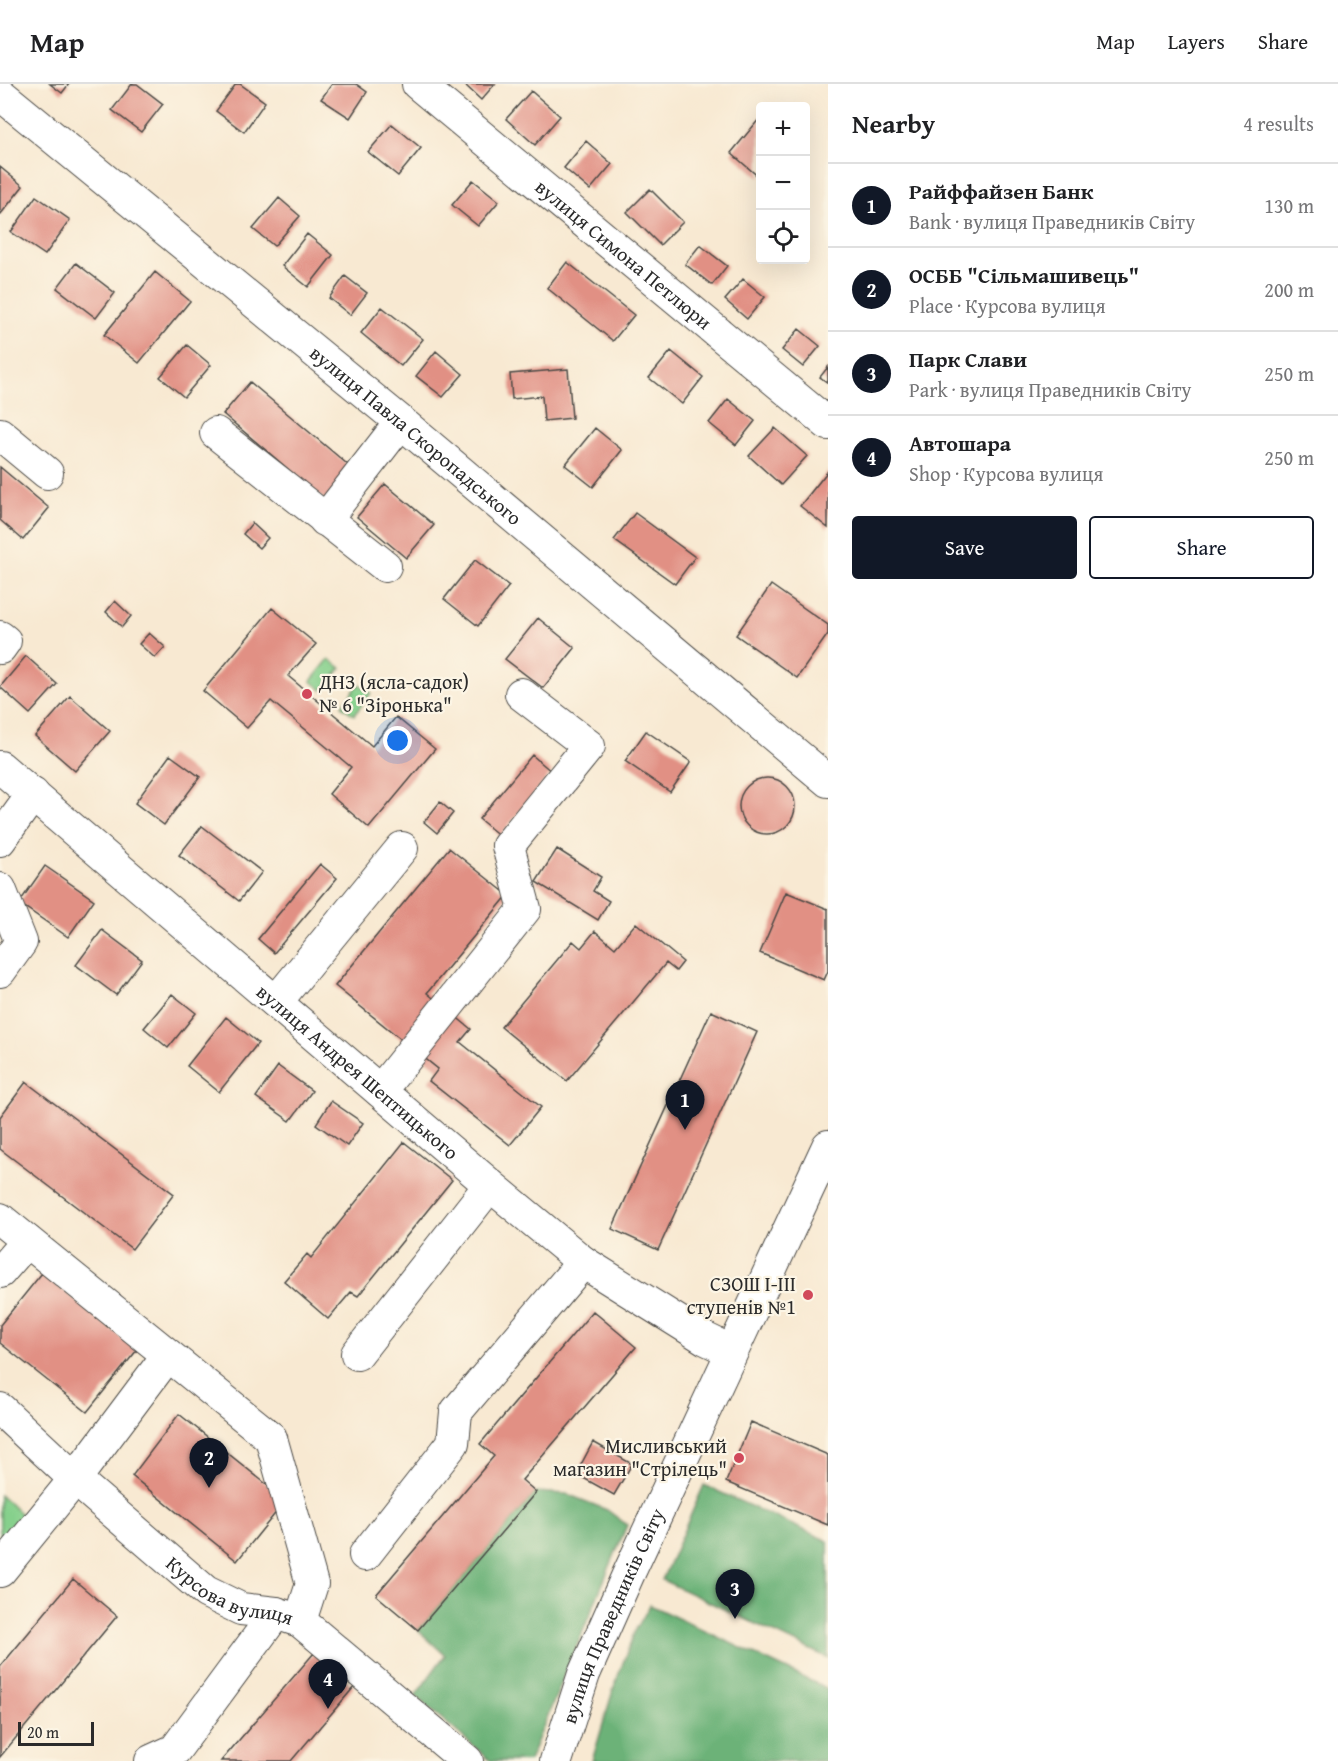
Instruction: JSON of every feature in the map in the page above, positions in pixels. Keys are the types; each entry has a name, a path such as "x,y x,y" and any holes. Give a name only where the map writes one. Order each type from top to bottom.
{"street":[{"name":"вулиця Симона Петлюри","path":"418,84 828,424"},
{"name":"вулиця Павла Скоропадського","path":"0,94 401,422 828,781"},
{"path":"325,520 401,422"},
{"path":"216,433 386,566"},
{"path":"0,434 47,473"},
{"path":"0,637 5,641 0,648"},
{"path":"380,1091 525,909 508,846 589,746 521,694"},
{"name":"вулиця Андрея Шептицького","path":"0,767 583,1262 706,1339 731,1351"},
{"path":"0,840 33,794"},
{"path":"276,1002 402,848"},
{"path":"0,889 21,942 0,971"},
{"name":"вулиця Праведників Світу","path":"556,1761 584,1674 731,1351 828,1146"},
{"path":"357,1354 490,1185"},
{"path":"0,1219 271,1438 312,1584 288,1617 175,1750 151,1761"},
{"path":"0,1272 27,1240"},
{"path":"365,1555 453,1443 456,1412 583,1262"},
{"path":"0,1571 75,1479 168,1355"},
{"name":"Курсова вулиця","path":"4,1420 206,1592 241,1609 288,1617 467,1761"}],"green space":[{"path":"329,659 341,668 324,691 311,681"},
{"path":"359,684 371,693 354,715 342,706"},
{"path":"704,1485 828,1541 828,1658 662,1580"},
{"path":"536,1492 567,1494 607,1510 627,1525 529,1761 491,1761 415,1696 445,1655 418,1630"},
{"path":"0,1495 28,1520 0,1551"},
{"path":"650,1605 828,1689 828,1761 592,1761 614,1687 634,1633"}],"building":[{"path":"50,84 69,84 62,93"},
{"path":"132,84 137,84 163,104 141,132 112,110"},
{"path":"236,84 240,84 265,102 244,132 216,111"},
{"path":"332,84 356,84 367,92 350,118 321,99"},
{"path":"464,84 495,84 481,100"},
{"path":"531,91 560,116 535,145 506,119"},
{"path":"756,123 756,175 731,153"},
{"path":"392,124 421,148 398,176 368,152"},
{"path":"586,141 612,164 590,190 564,168"},
{"path":"0,167 23,186 0,215"},
{"path":"473,180 499,201 478,226 452,205"},
{"path":"650,189 683,222 660,245 627,212"},
{"path":"36,196 70,220 45,255 11,232"},
{"path":"279,198 300,216 274,246 253,229"},
{"path":"307,234 333,255 308,287 282,266"},
{"path":"700,245 727,266 712,285 685,264"},
{"path":"567,262 634,315 613,341 547,288"},
{"path":"76,263 115,293 96,318 57,288"},
{"path":"155,272 190,301 139,363 104,335"},
{"path":"345,276 367,293 350,315 329,298"},
{"path":"743,279 765,297 747,319 725,300"},
{"path":"382,307 423,339 401,366 361,333"},
{"path":"799,329 820,346 803,367 782,350"},
{"path":"187,345 211,365 184,397 160,377"},
{"path":"436,351 463,374 443,397 416,376"},
{"path":"671,351 703,377 682,404 649,378"},
{"path":"828,367 828,383 820,377"},
{"path":"568,369 572,418 544,421 542,396 512,399 510,374"},
{"path":"250,382 353,469 326,501 223,414"},
{"path":"728,399 755,421 736,445 709,423"},
{"path":"595,428 622,450 593,487 565,465"},
{"path":"775,428 807,456 781,485 749,456"},
{"path":"0,467 49,508 23,540 0,520"},
{"path":"828,471 828,528 800,506"},
{"path":"385,484 434,525 406,558 357,517"},
{"path":"635,513 695,557 675,584 614,540"},
{"path":"252,523 268,538 259,548 243,534"},
{"path":"475,560 509,586 478,626 444,599"},
{"path":"771,585 828,625 828,634 797,678 736,635"},
{"path":"115,601 131,616 122,627 106,612"},
{"path":"272,608 316,644 288,676 372,746 396,717 435,749 369,828 329,794 351,767 271,701 247,728 203,691"},
{"path":"538,618 575,648 543,688 505,659"},
{"path":"149,633 165,647 155,658 139,644"},
{"path":"26,656 57,684 30,714 0,687"},
{"path":"70,696 110,731 75,771 35,736"},
{"path":"646,731 691,762 670,792 625,761"},
{"path":"170,755 200,777 164,825 135,803"},
{"path":"532,755 552,772 500,836 479,819"},
{"path":"767,778 778,780 787,786 793,795 795,806 793,817 787,826 778,832 767,834 756,832 747,826 741,817 739,806 741,795 747,786 756,780"},
{"path":"440,802 453,813 437,833 424,822"},
{"path":"202,826 262,872 239,901 179,855"},
{"path":"449,848 508,895 427,993 471,1029 460,1042 541,1107 510,1145 429,1081 438,1069 335,986"},
{"path":"557,849 601,877 593,891 609,901 598,920 536,882"},
{"path":"320,864 337,878 274,953 258,939"},
{"path":"45,866 94,900 68,937 19,903"},
{"path":"786,892 828,909 828,971 824,980 760,953"},
{"path":"636,923 683,962 676,971 666,963 567,1081 501,1027 573,941 581,948 595,931 615,948"},
{"path":"102,930 142,960 116,995 76,965"},
{"path":"172,994 196,1013 168,1048 144,1028"},
{"path":"711,1011 757,1032 658,1250 612,1229"},
{"path":"226,1017 258,1043 219,1092 187,1066"},
{"path":"278,1066 312,1091 290,1121 256,1097"},
{"path":"26,1082 174,1194 132,1249 0,1149 0,1117"},
{"path":"331,1101 363,1123 347,1146 316,1124"},
{"path":"404,1142 452,1180 358,1296 351,1292 328,1319 284,1281 307,1254 311,1258"},
{"path":"42,1273 137,1350 87,1412 0,1343 0,1325"},
{"path":"593,1311 636,1347 522,1480 536,1492 418,1630 376,1595 494,1456 480,1444"},
{"path":"179,1414 286,1500 237,1561 132,1476"},
{"path":"751,1422 828,1455 828,1525 726,1482"},
{"path":"593,1442 632,1464 614,1495 576,1474"},
{"path":"73,1579 117,1616 0,1757 0,1667"},
{"path":"314,1653 354,1687 291,1761 221,1761"}],"place":[{"name":"ДНЗ (ясла-садок) № 6 \"Зіронька\"","path":"307,694"},
{"name":"Райффайзен Банк","path":"685,1130"},
{"name":"СЗОШ І-ІІІ ступенів №1","path":"808,1295"},
{"name":"Мисливський магазин \"Стрілець\"","path":"739,1458"},
{"name":"ОСББ \"Сільмашивець\"","path":"209,1488"},
{"name":"Парк Слави","path":"735,1619"},
{"name":"Автошара","path":"328,1709"}]}
